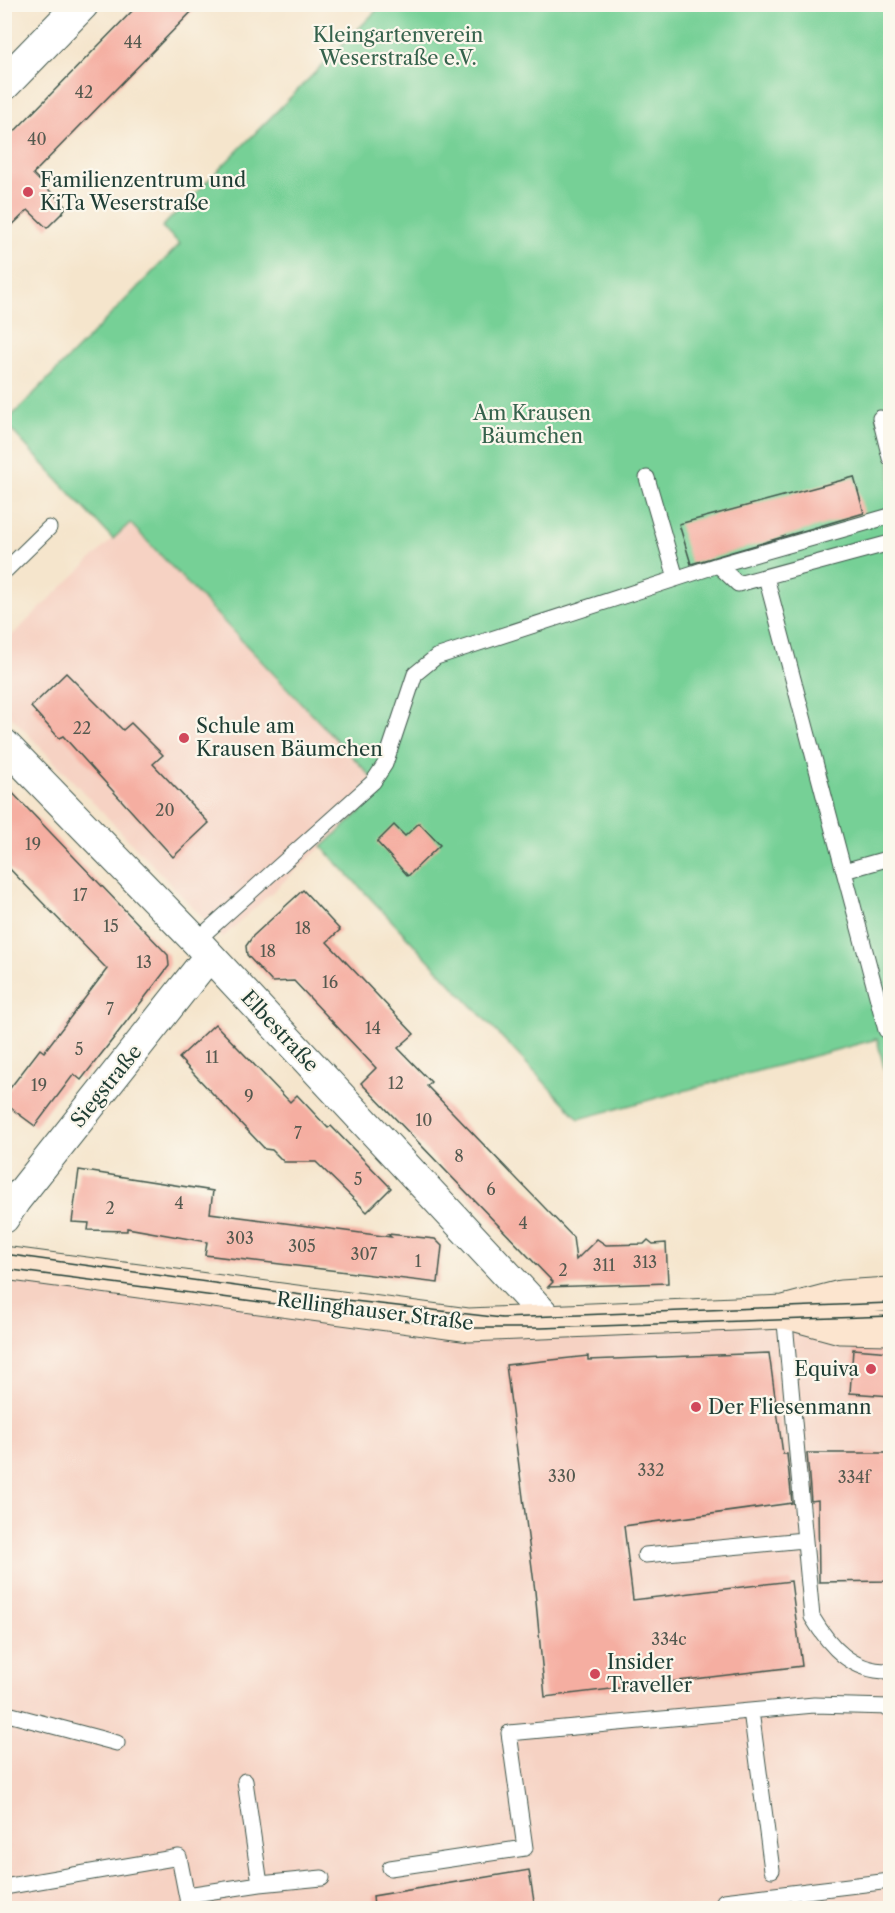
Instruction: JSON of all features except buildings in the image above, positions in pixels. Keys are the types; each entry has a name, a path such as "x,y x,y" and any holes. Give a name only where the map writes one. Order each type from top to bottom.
{"main road":[{"name":"Rellinghauser Straße","path":"4,1263 469,1325 784,1312 841,1297 891,1294"},
{"name":"Rellinghauser Straße","path":"784,1312 841,1327 891,1328"}],"street":[{"path":"4,84 82,4"},
{"name":"Elbestraße","path":"4,744 202,948 552,1323"},
{"name":"Siegstraße","path":"8,1203 202,948"}],"lane":[{"path":"880,418 891,458"},
{"path":"647,478 676,578"},
{"path":"202,948 373,782 385,764 415,674 436,657 676,578 891,516"},
{"path":"4,572 49,528"},
{"path":"718,565 738,584 891,543"},
{"path":"765,577 886,1030 891,1029"},
{"path":"844,871 891,858"},
{"path":"784,1312 812,1617 828,1644 858,1667 891,1671"},
{"path":"645,1555 804,1540"},
{"path":"390,1868 525,1848 509,1733 814,1705 891,1707"},
{"path":"751,1711 772,1870"},
{"path":"4,1713 117,1743"},
{"path":"246,1781 260,1884"},
{"path":"4,1887 179,1857 188,1902 260,1884 322,1878"},
{"path":"723,1901 891,1881"}],"shaded area":[{"name":"Schule am Krausen Bäumchen","path":"129,523 384,790 222,938 5,710 5,642"},
{"path":"5,1266 470,1328 890,1308 890,1908 5,1908"}],"green space":[{"name":"Am Krausen Bäumchen","path":"382,5 890,5 890,1092 877,1039 579,1119 322,847 384,790 130,523 113,539 5,423 180,244 162,227"}],"tram line":[{"path":"4,1254 302,1295 502,1318 890,1303"},
{"path":"4,1269 463,1328 541,1328 890,1316"}],"place":[{"name":"Familienzentrum und KiTa Weserstraße","path":"28,192"},
{"name":"Schule am Krausen Bäumchen","path":"184,738"},
{"name":"Equiva","path":"871,1369"},
{"name":"Der Fliesenmann","path":"696,1407"},
{"name":"Insider Traveller","path":"595,1674"}],"park label":[{"name":"Kleingartenverein Weserstraße e.V.","path":"398,46"}]}
